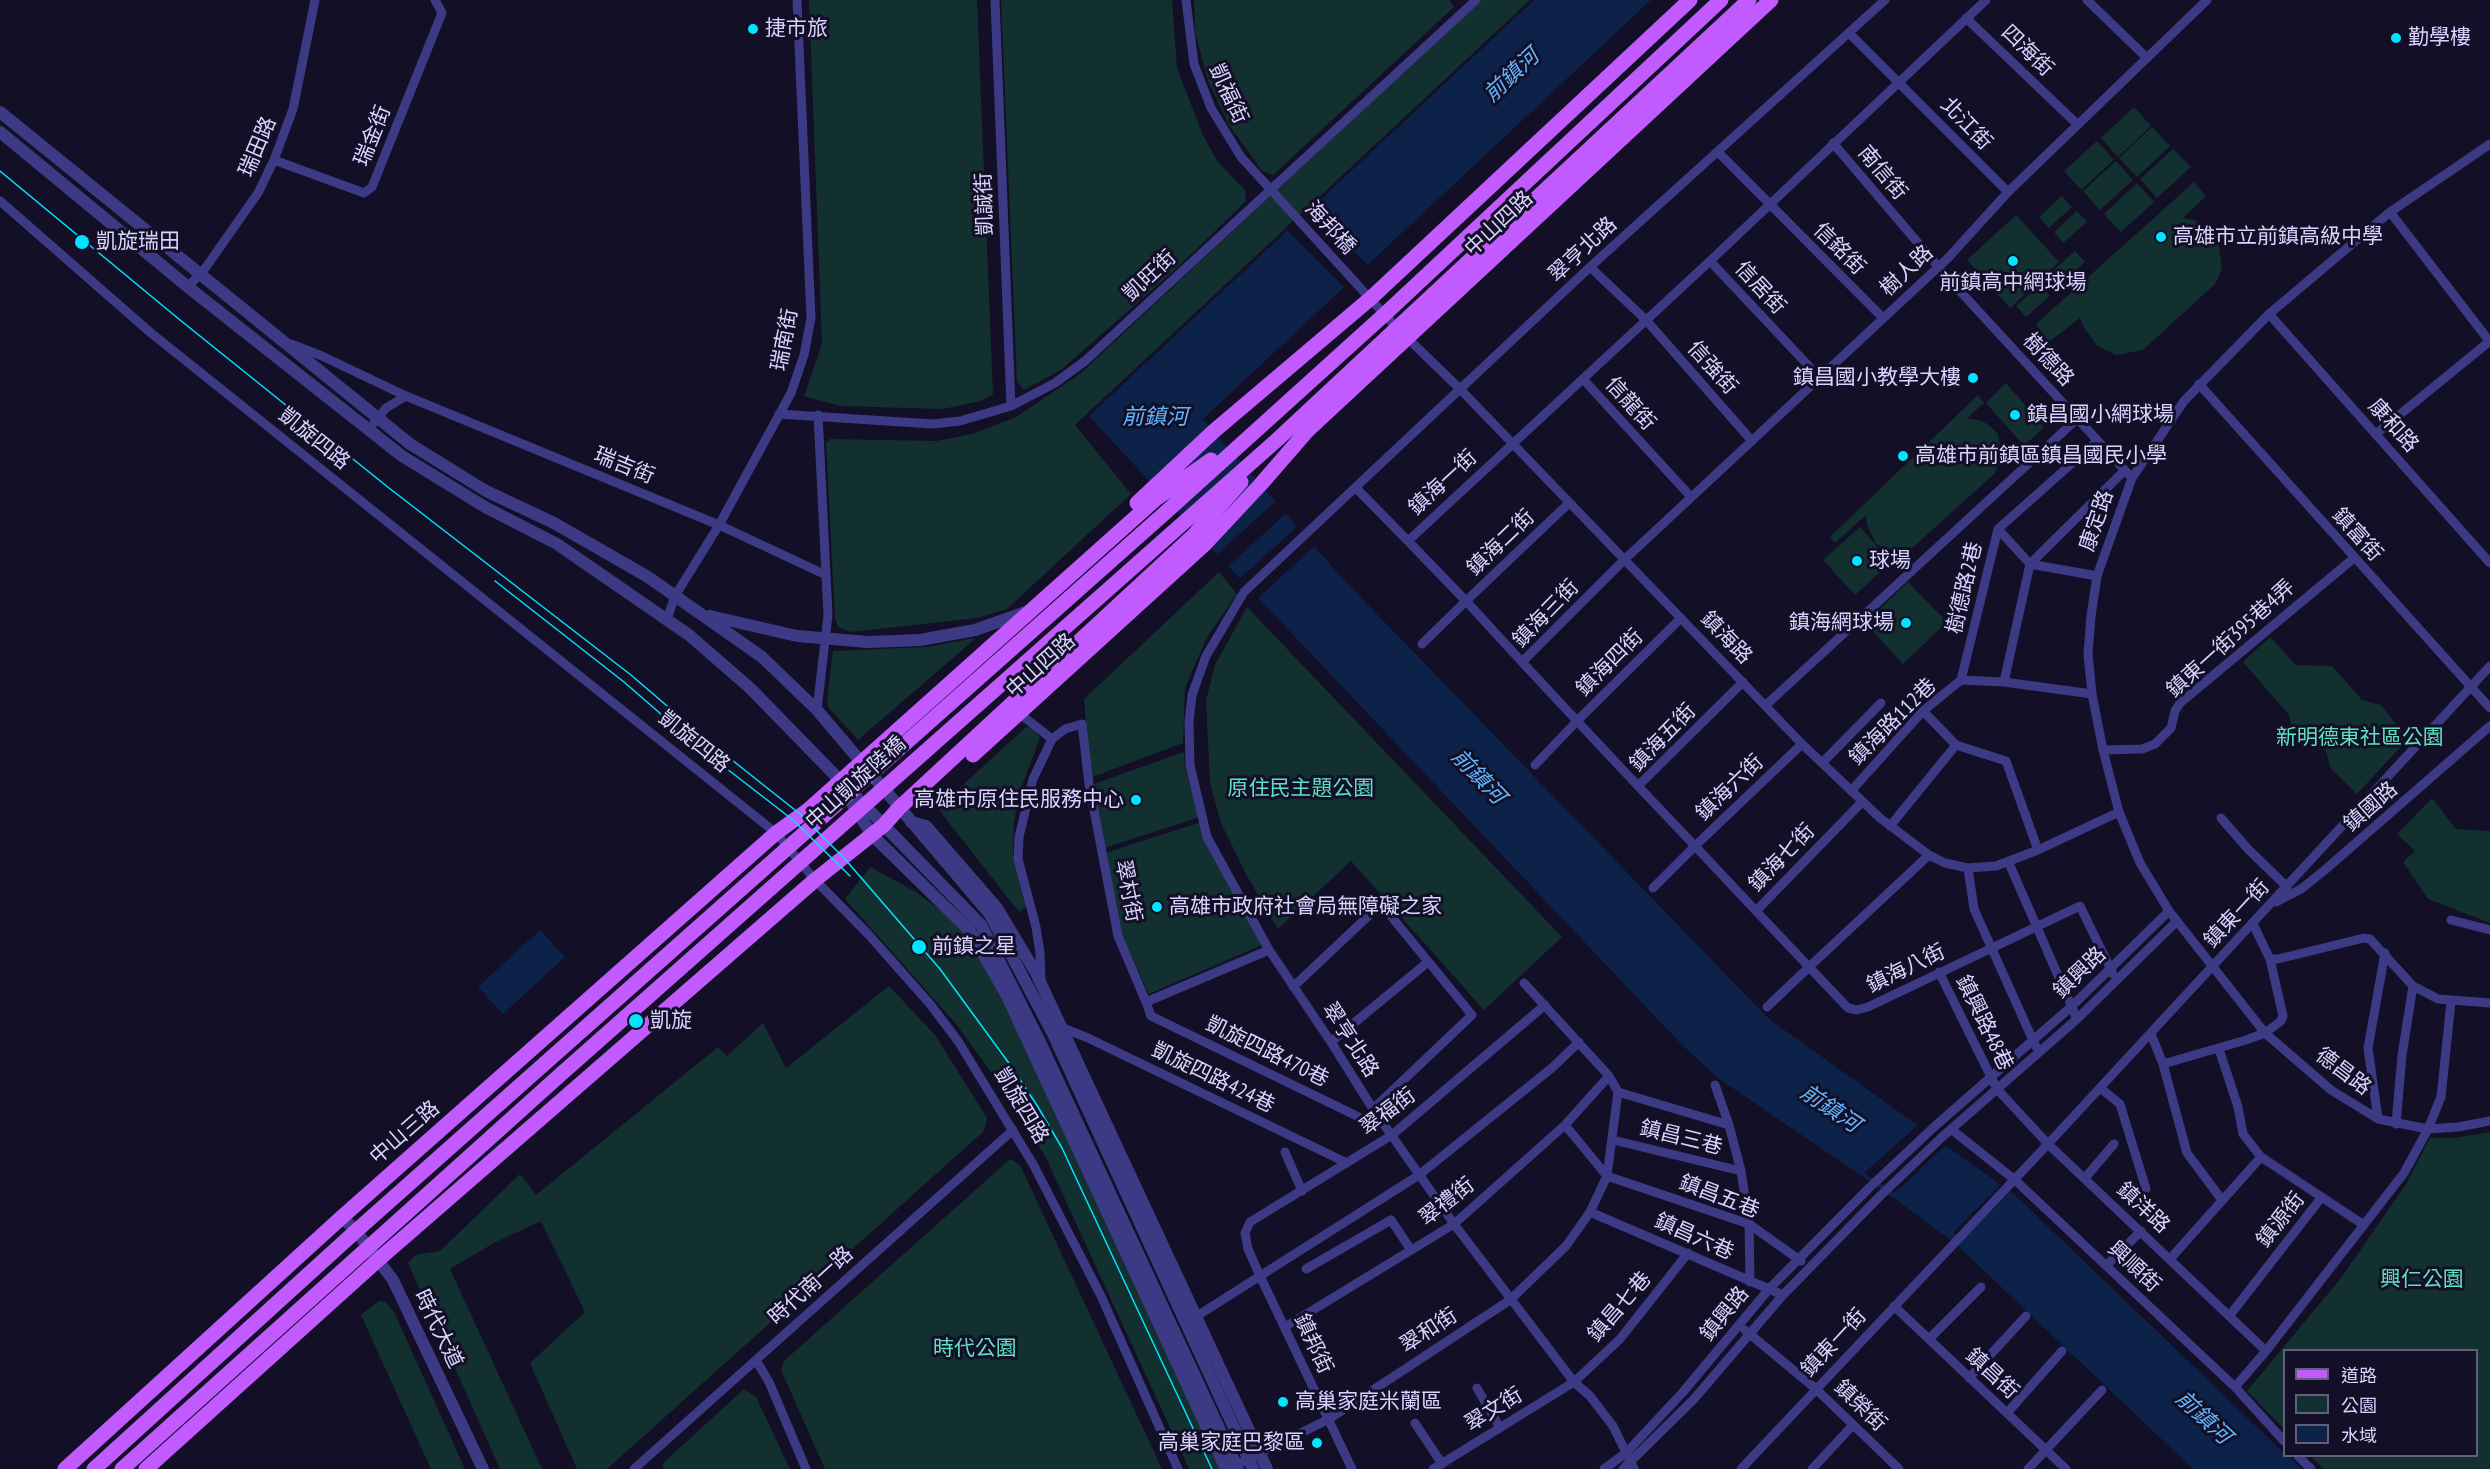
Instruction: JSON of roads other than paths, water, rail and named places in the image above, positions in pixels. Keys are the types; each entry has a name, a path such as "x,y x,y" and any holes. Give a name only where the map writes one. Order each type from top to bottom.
{"main road":[{"name":"中山四路","path":"1154,494 1214,431 1690,0"},
{"name":"中山四路","path":"1230,449 1385,314 1721,0"},
{"name":"中山四路","path":"815,880 878,830 899,808 1262,484 1307,431 1402,332 1749,0"},
{"name":"中山四路","path":"1248,469 1278,439 1402,332 1771,0"},
{"path":"861,762 866,747 1154,494 1230,449"},
{"name":"中山凱旋陸橋","path":"548,1060 1166,512 1230,449"},
{"path":"1199,540 1248,469"},
{"name":"中山凱旋陸橋","path":"368,1246 1181,523 1248,469"},
{"path":"776,833 807,810 1037,606 1154,494"},
{"name":"中山四路","path":"899,808 917,805 1020,714 1199,540"},
{"name":"中山三路","path":"65,1469 342,1217 776,833"},
{"path":"146,1469 378,1260 815,880"},
{"name":"中山三路","path":"94,1469 548,1060"},
{"path":"122,1469 368,1246"}],"street":[{"name":"瑞田路","path":"188,286 200,274 258,193 274,160 293,109 315,0"},
{"name":"瑞金街","path":"274,160 364,193 372,187 442,13 435,0"},
{"name":"瑞南街","path":"667,619 675,596 719,525 791,393 804,355 811,318 796,0"},
{"name":"凱誠街","path":"994,0 1011,406"},
{"name":"凱福街","path":"1186,0 1194,64 1211,108 1241,158 1270,190"},
{"name":"凱旺街","path":"779,414 933,424 960,422 1011,406 1055,383 1085,361 1476,0"},
{"name":"翠亨北路","path":"1629,1467 1626,1453 1613,1426 1590,1396 1574,1382 1454,1224 1373,1109 1269,950 1208,837 1190,765 1189,722 1192,695 1206,656 1244,591 1590,267 1885,0"},
{"path":"1833,143 1986,0"},
{"path":"2087,0 2146,57"},
{"name":"樹人路","path":"1624,560 1938,267 2008,192 2206,0"},
{"name":"四海街","path":"1966,18 2077,124"},
{"name":"北江街","path":"1850,34 2008,192"},
{"path":"0,112 410,444 486,491 555,523 648,577 762,657 817,710 989,913 1026,980 1086,1104 1251,1464"},
{"name":"凱旋四路","path":"0,132 188,286 402,456 485,507 558,544 667,619 750,688 838,781 878,830 970,931 996,978 1232,1468"},
{"name":"南信街","path":"1769,205 1833,143 1938,267"},
{"name":"康定路","path":"2213,967 2169,912 2140,864 2119,813 2092,693 2089,645 2097,576 2128,474 2199,384 2269,314 2390,212 2490,144"},
{"name":"信銘街","path":"1718,152 1883,318"},
{"name":"海邦橋","path":"1270,190 1367,294"},
{"name":"凱旋四路","path":"2,203 152,333 776,833 815,880 868,934 930,1004 958,1041 1033,1164 1101,1296 1178,1469"},
{"path":"1710,261 1769,205"},
{"path":"2376,434 2490,341 2390,212"},
{"name":"信居街","path":"1646,320 1710,261 1820,378"},
{"name":"信強街","path":"1590,267 1646,320 1752,441"},
{"name":"樹德路","path":"1938,267 2128,474"},
{"name":"鎮海路","path":"1367,294 1802,744 1862,802 1929,855 1945,863 1968,868 1996,866 2038,850 2119,813"},
{"name":"康和路","path":"2269,314 2490,563"},
{"path":"1583,379 1646,320"},
{"name":"瑞吉街","path":"283,341 322,356 406,396 719,525 826,575"},
{"name":"信龍街","path":"1511,442 1583,379 1691,497"},
{"name":"鎮富街","path":"2199,384 2490,708"},
{"path":"369,430 386,408 406,396"},
{"path":"817,710 826,639 826,575 818,415"},
{"path":"1766,705 2078,418"},
{"name":"樹德路2巷","path":"1962,680 1998,529 2097,441"},
{"name":"鎮海一街","path":"1466,601 1408,541 1511,442"},
{"path":"2004,682 2030,564 2128,474"},
{"path":"1356,488 1408,541"},
{"name":"鎮海二街","path":"1522,662 1466,601 1569,503"},
{"path":"1998,529 2030,564 2097,576"},
{"name":"鎮東一街395巷4弄","path":"2103,750 2142,749 2155,744 2171,728 2175,711 2180,703 2354,558"},
{"name":"鎮海三街","path":"1577,721 1522,662 1624,560"},
{"path":"1422,644 1466,601"},
{"path":"704,615 797,636 868,642 920,640 975,630 1012,618 1037,606"},
{"name":"鎮海四街","path":"1638,786 1577,721 1681,618"},
{"name":"鎮東一街","path":"1741,1469 2151,1034 2490,666"},
{"path":"1962,680 2004,682 2092,693"},
{"name":"鎮海路112巷","path":"1851,790 1923,711 1962,680"},
{"name":"鎮海五街","path":"1695,846 1638,786 1743,682"},
{"path":"1822,762 1881,704"},
{"path":"1923,711 1956,745 2000,757 2006,761 2038,850"},
{"path":"1020,714 1052,739 1033,779 1019,837 1018,859 1039,945 1041,984"},
{"path":"1535,765 1577,721"},
{"name":"翠村街","path":"1052,739 1065,729 1082,724 1089,784 1118,936 1146,1002"},
{"name":"鎮國路","path":"2269,906 2301,889 2326,869 2490,726"},
{"name":"鎮海六街","path":"1756,911 1695,846 1802,744"},
{"path":"1890,825 1956,745"},
{"name":"鎮海七街","path":"1809,967 1756,911 1862,802"},
{"path":"2221,818 2248,849 2287,887"},
{"path":"910,822 926,826 997,908 1041,984 1267,1469"},
{"path":"1653,888 1695,846"},
{"path":"1767,1007 1929,855"},
{"path":"2008,861 2078,1019"},
{"path":"1968,868 1974,909 2039,1054"},
{"path":"1293,987 1381,904 1472,1015 1373,1109"},
{"name":"鎮海八街","path":"1809,967 1848,1008 1857,1010 1868,1008 2080,906 2111,969"},
{"name":"鎮興路","path":"1604,1469 1626,1453 1683,1392 1768,1289 1875,1183 1932,1129 2072,1006 2169,912"},
{"path":"2451,920 2490,930"},
{"name":"鎮興路","path":"1629,1467 1694,1399 1810,1266 1941,1137 2078,1019 2177,921"},
{"path":"2163,1064 2219,1049 2265,1033 2281,1021 2283,1016 2270,959 2253,924"},
{"path":"2270,959 2364,938 2375,942 2413,986 2438,999 2451,1002 2490,1003"},
{"path":"1146,1002 1269,950"},
{"path":"2378,1119 2368,1048 2385,953"},
{"path":"1331,1042 1428,962"},
{"name":"德昌路","path":"2213,967 2265,1033 2331,1090 2378,1119 2428,1129 2458,1127 2490,1120"},
{"path":"2111,969 2117,981"},
{"name":"鎮興路48巷","path":"1940,972 1997,1089"},
{"path":"1524,983 1609,1076 1618,1092 1730,1125"},
{"path":"2396,1124 2402,1054 2413,986"},
{"name":"凱旋四路470巷","path":"1146,1002 1151,1016 1365,1120 1382,1122"},
{"path":"2235,1387 2266,1351 2404,1173 2428,1129 2440,1097 2451,1002"},
{"name":"翠福街","path":"1245,1233 1250,1222 1392,1135 1545,1005"},
{"name":"凱旋四路424巷","path":"1063,1028 1347,1164"},
{"path":"2151,1034 2163,1064 2187,1153 2222,1200"},
{"path":"1197,1316 1419,1175 1553,1067 1579,1042"},
{"name":"鎮源街","path":"2219,1049 2238,1107 2243,1134 2261,1157 2321,1198 2230,1315"},
{"name":"翠禮街","path":"1285,1327 1454,1224 1565,1125 1609,1076"},
{"path":"1715,1085 1730,1125 1740,1171 1749,1224 1750,1282"},
{"path":"2100,1088 2120,1104 2146,1189"},
{"name":"鎮洋路","path":"1997,1089 2048,1144 2266,1351"},
{"name":"翠和街","path":"1232,1468 1251,1464 1260,1454 1329,1419 1510,1300 1566,1246 1590,1212 1607,1176 1618,1092"},
{"path":"1565,1125 1607,1176"},
{"name":"興順街","path":"1950,1129 2106,1266 2235,1387 2283,1440"},
{"name":"時代南一路","path":"634,1469 1013,1130"},
{"name":"鎮昌三巷","path":"1613,1140 1740,1171"},
{"path":"2085,1178 2114,1144"},
{"path":"1285,1152 1302,1191"},
{"path":"2170,1259 2261,1157"},
{"name":"鎮昌五巷","path":"1607,1176 1749,1224 1810,1266"},
{"path":"2321,1198 2364,1225"},
{"name":"鎮昌六巷","path":"1590,1212 1688,1252 1783,1295"},
{"name":"時代大道","path":"342,1217 357,1231 393,1281 483,1469"},
{"path":"1306,1269 1391,1220 1411,1250"},
{"path":"2106,1266 2140,1231"},
{"name":"鎮邦街","path":"1245,1233 1248,1249 1260,1276 1352,1469"},
{"name":"鎮昌七巷","path":"1574,1382 1620,1339 1688,1252"},
{"path":"1929,1339 1981,1287"},
{"name":"鎮昌街","path":"1893,1306 2066,1469"},
{"path":"1969,1378 2026,1316"},
{"name":"鎮榮街","path":"1738,1325 1816,1389 1893,1467"},
{"path":"2007,1413 2062,1351"},
{"path":"756,1360 769,1382 806,1469"},
{"name":"翠文街","path":"1438,1466 1574,1382"},
{"path":"1478,1388 1500,1428"},
{"path":"2028,1469 2102,1390"},
{"path":"1415,1423 1438,1466"},
{"path":"1812,1469 1853,1425"},
{"path":"2300,1457 2311,1469"}],"water":[{"name":"前鎮河","path":"1534,0 1651,0 1203,419 1342,578 1769,1019 2015,1195 2283,1452 2283,1457 2289,1457 2302,1469 2193,1469 1958,1246 1894,1198 1718,1078 1682,1045 1226,564 1089,416"},
{"path":"540,930 565,957 503,1014 478,987"}],"tram line":[{"path":"0,171 389,488 631,675 708,741 800,814 844,858 940,969 1038,1107 1062,1148 1212,1469"},
{"path":"495,581 624,682 700,748 793,820 850,876"}],"place":[{"name":"捷市旅","path":"753,29"},
{"name":"勤學樓","path":"2396,38"},
{"name":"高雄市立前鎮高級中學","path":"2161,237"},
{"name":"凱旋瑞田","path":"82,242"},
{"name":"前鎮高中網球場","path":"2013,261"},
{"name":"鎮昌國小教學大樓","path":"1973,378"},
{"name":"鎮昌國小網球場","path":"2015,415"},
{"name":"高雄市前鎮區鎮昌國民小學","path":"1903,456"},
{"name":"球場","path":"1857,561"},
{"name":"鎮海網球場","path":"1906,623"},
{"name":"高雄市原住民服務中心","path":"1136,800"},
{"name":"高雄市政府社會局無障礙之家","path":"1157,907"},
{"name":"前鎮之星","path":"919,947"},
{"name":"凱旋","path":"636,1021"},
{"name":"高巢家庭米蘭區","path":"1283,1402"},
{"name":"高巢家庭巴黎區","path":"1317,1443"}],"park label":[{"name":"新明德東社區公園","path":"2360,738"},
{"name":"原住民主題公園","path":"1301,789"},
{"name":"興仁公園","path":"2422,1280"},
{"name":"時代公園","path":"975,1349"}]}
